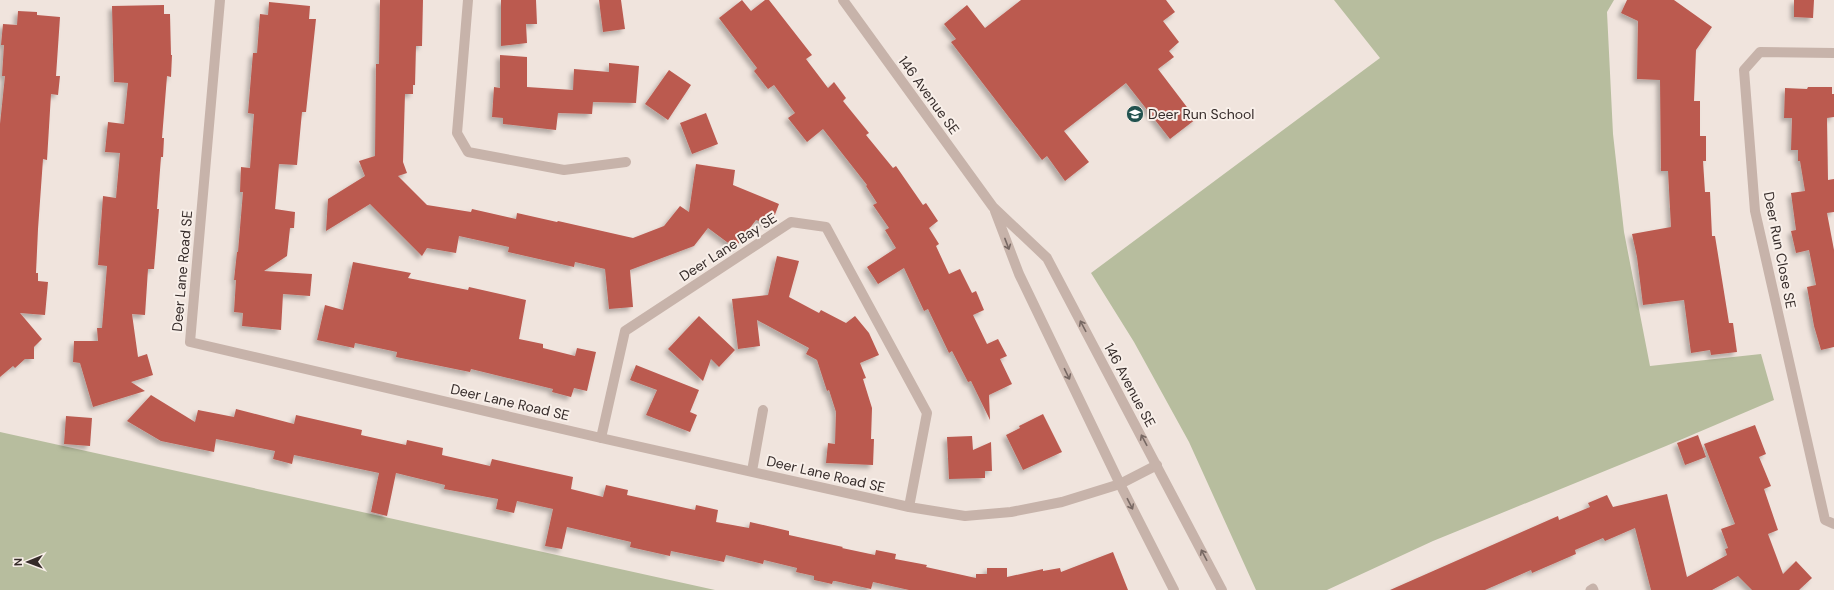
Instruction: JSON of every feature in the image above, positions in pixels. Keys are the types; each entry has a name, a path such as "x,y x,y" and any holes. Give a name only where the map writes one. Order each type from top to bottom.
{"street":[{"name":"Deer Lane Road SE","path":"220,0 190,342 600,438 909,507 965,516 1011,512 1062,502 1120,484 1156,465"},
{"path":"468,0 457,133 468,152 564,170 626,162"},
{"name":"146 Avenue SE","path":"843,0 993,207 1047,258 1222,590"},
{"name":"Deer Run Close SE","path":"1834,53 1760,52 1744,70 1755,212 1825,520 1834,524"},
{"name":"146 Avenue SE","path":"993,207 1019,274 1120,484 1174,590"},
{"name":"Deer Lane Bay SE","path":"600,438 625,331 791,222 826,227 927,413 909,507"},
{"path":"752,471 763,410"}],"lane":[{"path":"1590,590 1594,588 1594,590"}],"green space":[{"path":"1334,0 1614,0 1607,12 1613,134 1624,232 1650,366 1761,354 1774,400 1666,446 1433,541 1327,590 1256,590 1189,442 1134,342 1091,273 1380,58"},
{"path":"0,432 715,590 0,590"}],"building":[{"path":"380,0 423,0 422,46 416,46 415,85 413,85 413,94 405,94 403,162 407,173 398,176 427,205 471,212 472,209 516,219 517,213 633,238 664,226 680,206 689,212 696,164 735,170 733,185 779,204 771,225 756,220 735,248 708,228 694,246 630,270 633,307 609,309 605,269 575,262 574,267 508,252 509,247 459,236 456,253 427,248 422,256 370,204 326,231 328,199 365,176 359,161 375,156 376,64 379,64"},
{"path":"501,0 536,0 537,24 526,24 527,43 501,46"},
{"path":"599,0 621,0 625,29 603,32"},
{"path":"742,0 751,11 765,0 769,0 812,55 806,59 828,88 834,82 846,98 843,101 869,133 866,135 893,168 896,166 923,205 926,203 938,221 929,228 939,244 936,246 949,274 960,269 972,293 976,291 984,310 973,315 987,344 998,339 1007,356 1000,359 1012,384 989,395 990,420 971,381 968,382 952,351 949,353 928,309 924,311 904,268 878,284 867,267 896,248 885,230 889,228 873,205 877,203 866,186 867,185 823,129 807,142 788,118 795,113 774,85 768,89 754,71 757,68 719,18"},
{"path":"1021,0 1166,0 1175,12 1163,21 1179,42 1169,51 1174,57 1158,69 1196,119 1170,139 1126,83 1064,131 1089,162 1065,181 1047,156 1042,160 951,42 956,39 944,24 967,5 985,28"},
{"path":"1627,0 1674,0 1712,27 1696,50 1694,101 1700,101 1700,136 1706,136 1706,161 1703,161 1705,192 1710,192 1712,236 1715,236 1729,323 1733,323 1737,352 1711,355 1710,350 1691,353 1684,300 1643,305 1637,257 1632,234 1671,227 1668,171 1661,171 1660,80 1637,79 1638,21 1621,13"},
{"path":"1794,0 1814,0 1813,18 1794,17"},
{"path":"269,2 310,6 309,19 316,19 306,112 302,112 297,165 279,164 275,209 295,212 294,228 290,228 287,256 264,271 312,274 310,296 283,294 281,330 242,326 243,313 234,312 236,280 234,280 243,192 240,192 241,167 250,168 254,114 248,113 253,53 257,53 260,14 268,15"},
{"path":"164,5 164,14 170,14 172,55 171,77 167,76 162,138 164,138 163,157 161,157 157,209 159,209 154,269 148,269 145,315 132,314 138,357 147,354 153,375 131,382 145,391 93,407 80,363 73,362 74,341 98,341 97,328 102,328 107,266 98,265 103,196 116,198 120,153 105,152 108,122 124,124 128,83 114,82 112,6"},
{"path":"18,11 37,12 37,15 60,17 56,76 60,76 58,95 51,94 47,160 43,159 38,229 36,273 38,273 38,281 48,282 45,315 20,313 42,339 34,347 34,359 25,359 15,368 13,366 0,377 0,124 5,76 2,76 4,45 1,45 3,24 17,25"},
{"path":"500,55 527,57 527,87 573,90 574,69 609,72 609,63 639,66 636,103 593,102 592,114 558,113 556,130 503,124 503,118 492,117 494,87 500,88"},
{"path":"669,70 691,85 668,120 645,104"},
{"path":"1808,87 1832,87 1832,94 1834,94 1834,117 1827,118 1828,180 1834,179 1834,212 1827,213 1834,250 1834,347 1821,350 1814,326 1807,287 1816,285 1809,250 1796,253 1791,231 1796,230 1791,193 1805,191 1800,161 1798,161 1798,150 1791,150 1792,118 1784,118 1785,88 1807,89"},
{"path":"706,113 718,144 692,154 680,123"},
{"path":"777,256 799,261 789,297 819,313 821,310 846,323 855,316 869,333 879,355 860,363 866,378 863,379 872,408 871,439 874,439 873,465 826,463 828,443 835,444 836,412 829,390 827,391 817,360 806,354 809,348 757,320 760,346 738,349 732,299 768,295"},
{"path":"353,262 411,273 408,278 468,290 469,287 526,300 519,339 543,344 543,348 575,356 577,348 596,352 587,391 574,388 571,397 552,392 553,389 471,369 470,372 396,357 397,352 355,343 354,348 317,340 325,305 343,310"},
{"path":"699,316 735,350 719,367 711,359 703,381 668,349"},
{"path":"636,365 699,390 690,412 697,415 690,432 646,415 657,390 630,380"},
{"path":"151,395 195,422 198,410 234,417 236,409 294,424 296,415 362,430 361,435 406,445 407,440 443,448 442,455 490,466 492,459 573,477 571,489 603,497 606,485 628,490 627,495 695,510 696,505 718,510 716,522 749,528 750,522 789,531 789,535 843,547 842,548 875,555 876,550 896,554 895,559 927,565 926,567 976,578 976,574 987,574 987,568 1007,568 1007,577 1043,569 1043,571 1060,568 1061,572 1113,552 1128,590 909,590 873,582 871,589 835,581 833,581 832,584 814,580 814,576 796,572 797,568 764,560 763,564 726,555 724,562 671,551 670,556 630,547 631,542 567,527 562,549 545,546 553,509 517,501 514,513 496,509 498,499 444,489 445,485 396,473 387,516 371,512 379,473 294,455 292,464 273,459 275,451 216,439 214,452 161,441 127,421"},
{"path":"1043,414 1062,452 1023,470 1006,435 1020,428 1019,426"},
{"path":"66,416 92,418 90,446 64,444"},
{"path":"1755,425 1766,454 1759,457 1771,486 1764,489 1778,530 1768,534 1783,574 1796,561 1812,578 1799,590 1752,590 1738,576 1712,590 1651,590 1635,528 1605,541 1603,538 1575,550 1576,554 1532,573 1531,570 1485,590 1390,590 1558,516 1559,520 1590,507 1588,503 1607,495 1613,507 1667,494 1687,577 1727,555 1725,549 1728,548 1721,529 1735,524 1704,444"},
{"path":"1698,435 1706,457 1685,465 1677,443"},
{"path":"972,436 973,450 991,442 992,471 985,471 985,478 949,479 947,437"}],"place":[{"name":"Deer Run School","path":"1135,114"}]}
